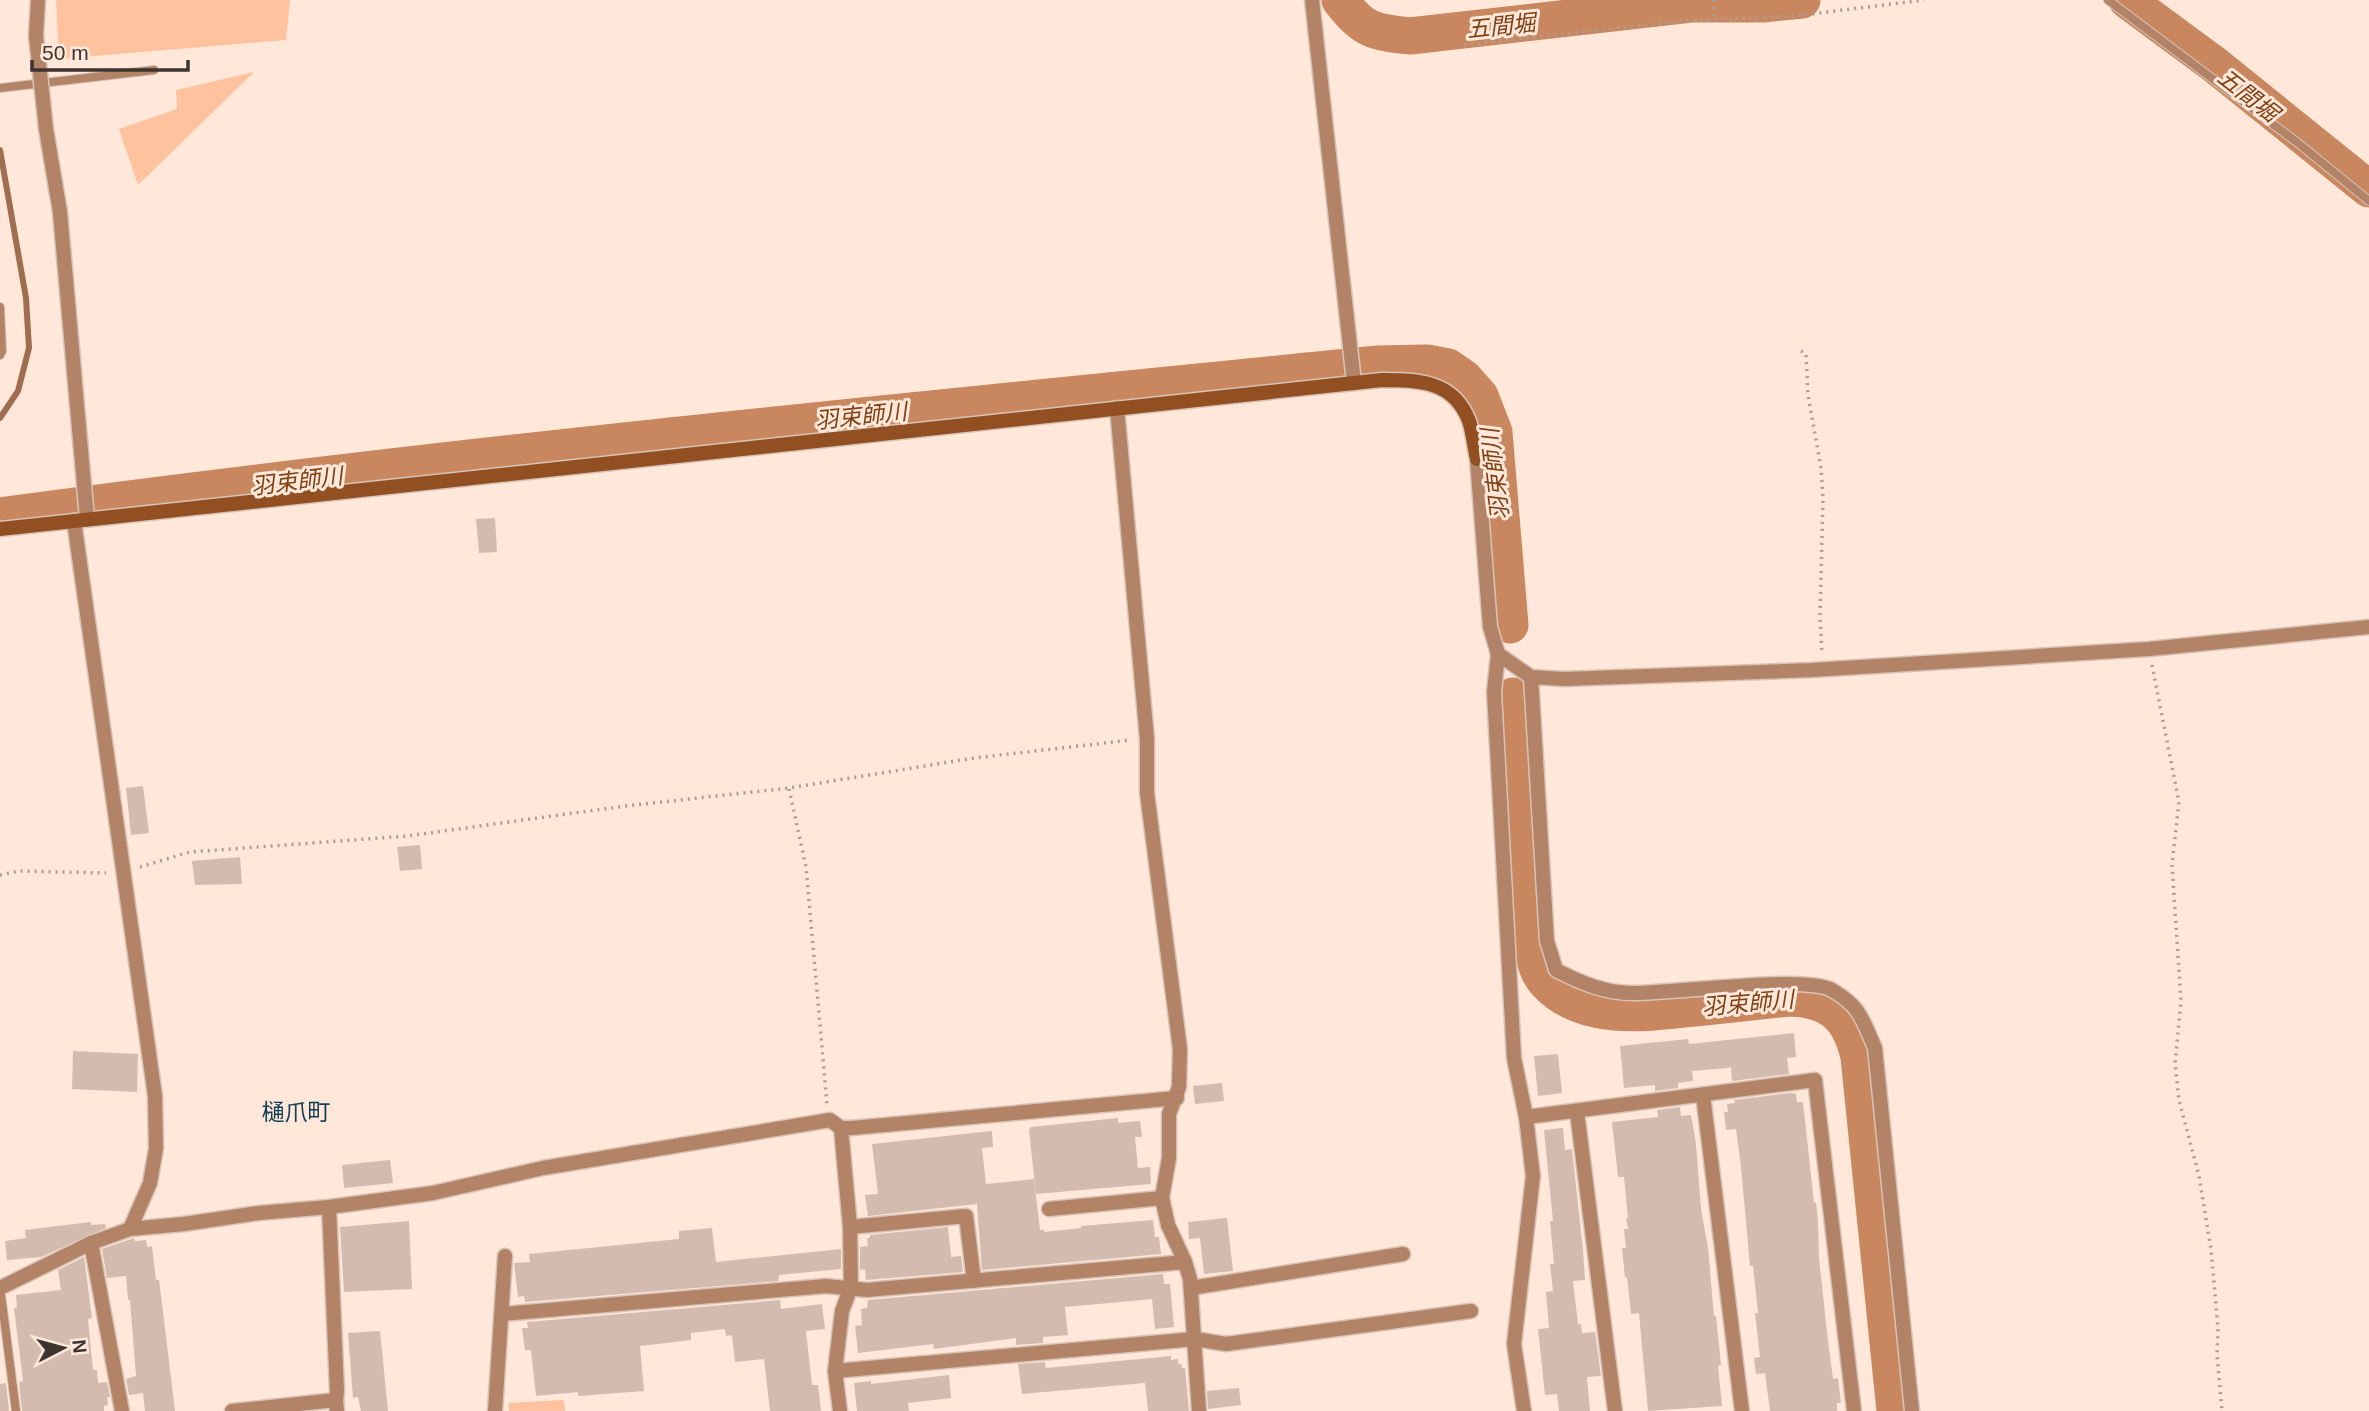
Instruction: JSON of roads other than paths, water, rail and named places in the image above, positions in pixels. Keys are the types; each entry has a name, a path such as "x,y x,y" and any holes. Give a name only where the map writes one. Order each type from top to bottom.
{"street":[{"path":"38,0 36,36 46,129 60,212 80,520 155,1096 156,1135 150,1183 130,1229"},
{"path":"1312,0 1354,383"},
{"path":"0,528 1354,383 1415,380 1435,385 1455,398 1469,421 1477,459 1490,627 1498,654 1494,692 1514,1044 1533,1176 1514,1344 1524,1411"},
{"path":"1116,408 1147,739 1148,807 1180,1049 1177,1098 1169,1114 1169,1158 1162,1198 1168,1225 1185,1262 1191,1288 1199,1411"},
{"path":"1498,654 1531,677 1564,679 1823,669 2149,649 2369,627"},
{"path":"1531,677 1547,941 1556,970 1588,986 1634,994 1794,984 1829,988 1857,1008 1875,1048 1912,1411"},
{"path":"1526,1117 1815,1080 1854,1411"},
{"path":"1703,1095 1742,1411"},
{"path":"0,1287 91,1243 130,1229 433,1193 543,1168 835,1124 1177,1098"},
{"path":"1577,1112 1615,1411"},
{"path":"835,1124 850,1227 851,1287 842,1311 835,1371 840,1411"},
{"path":"1049,1209 1162,1198"},
{"path":"232,1411 336,1405 330,1207"},
{"path":"850,1227 966,1216 974,1282"},
{"path":"91,1243 121,1411"},
{"path":"1191,1288 1403,1254"},
{"path":"495,1411 505,1256"},
{"path":"502,1314 826,1286 867,1290 974,1282 1185,1262"},
{"path":"835,1371 1195,1339 1226,1344 1471,1311"}],"lane":[{"path":"2108,0 2298,143 2369,201"},
{"path":"0,88 154,70"},
{"path":"0,307 0,355"},
{"path":"0,1287 16,1411"}],"waterway":[{"name":"五間堀","path":"1340,0 1356,18 1370,28 1410,36 1691,4 1763,4 1802,0"},
{"name":"五間堀","path":"2127,0 2215,65 2369,189"},
{"path":"0,150 26,298 29,348 18,391 0,418"},
{"name":"羽束師川","path":"0,516 688,434 1378,364 1427,363 1448,367 1464,378 1480,396 1494,432 1510,625"},
{"name":"羽束師川","path":"1513,696 1532,948 1538,970 1546,982 1562,996 1580,1005 1621,1012 1642,1013 1789,998 1804,999 1836,1013 1850,1031 1859,1057 1895,1411"}],"district":[{"name":"樋爪町","path":"296,1112"}]}
